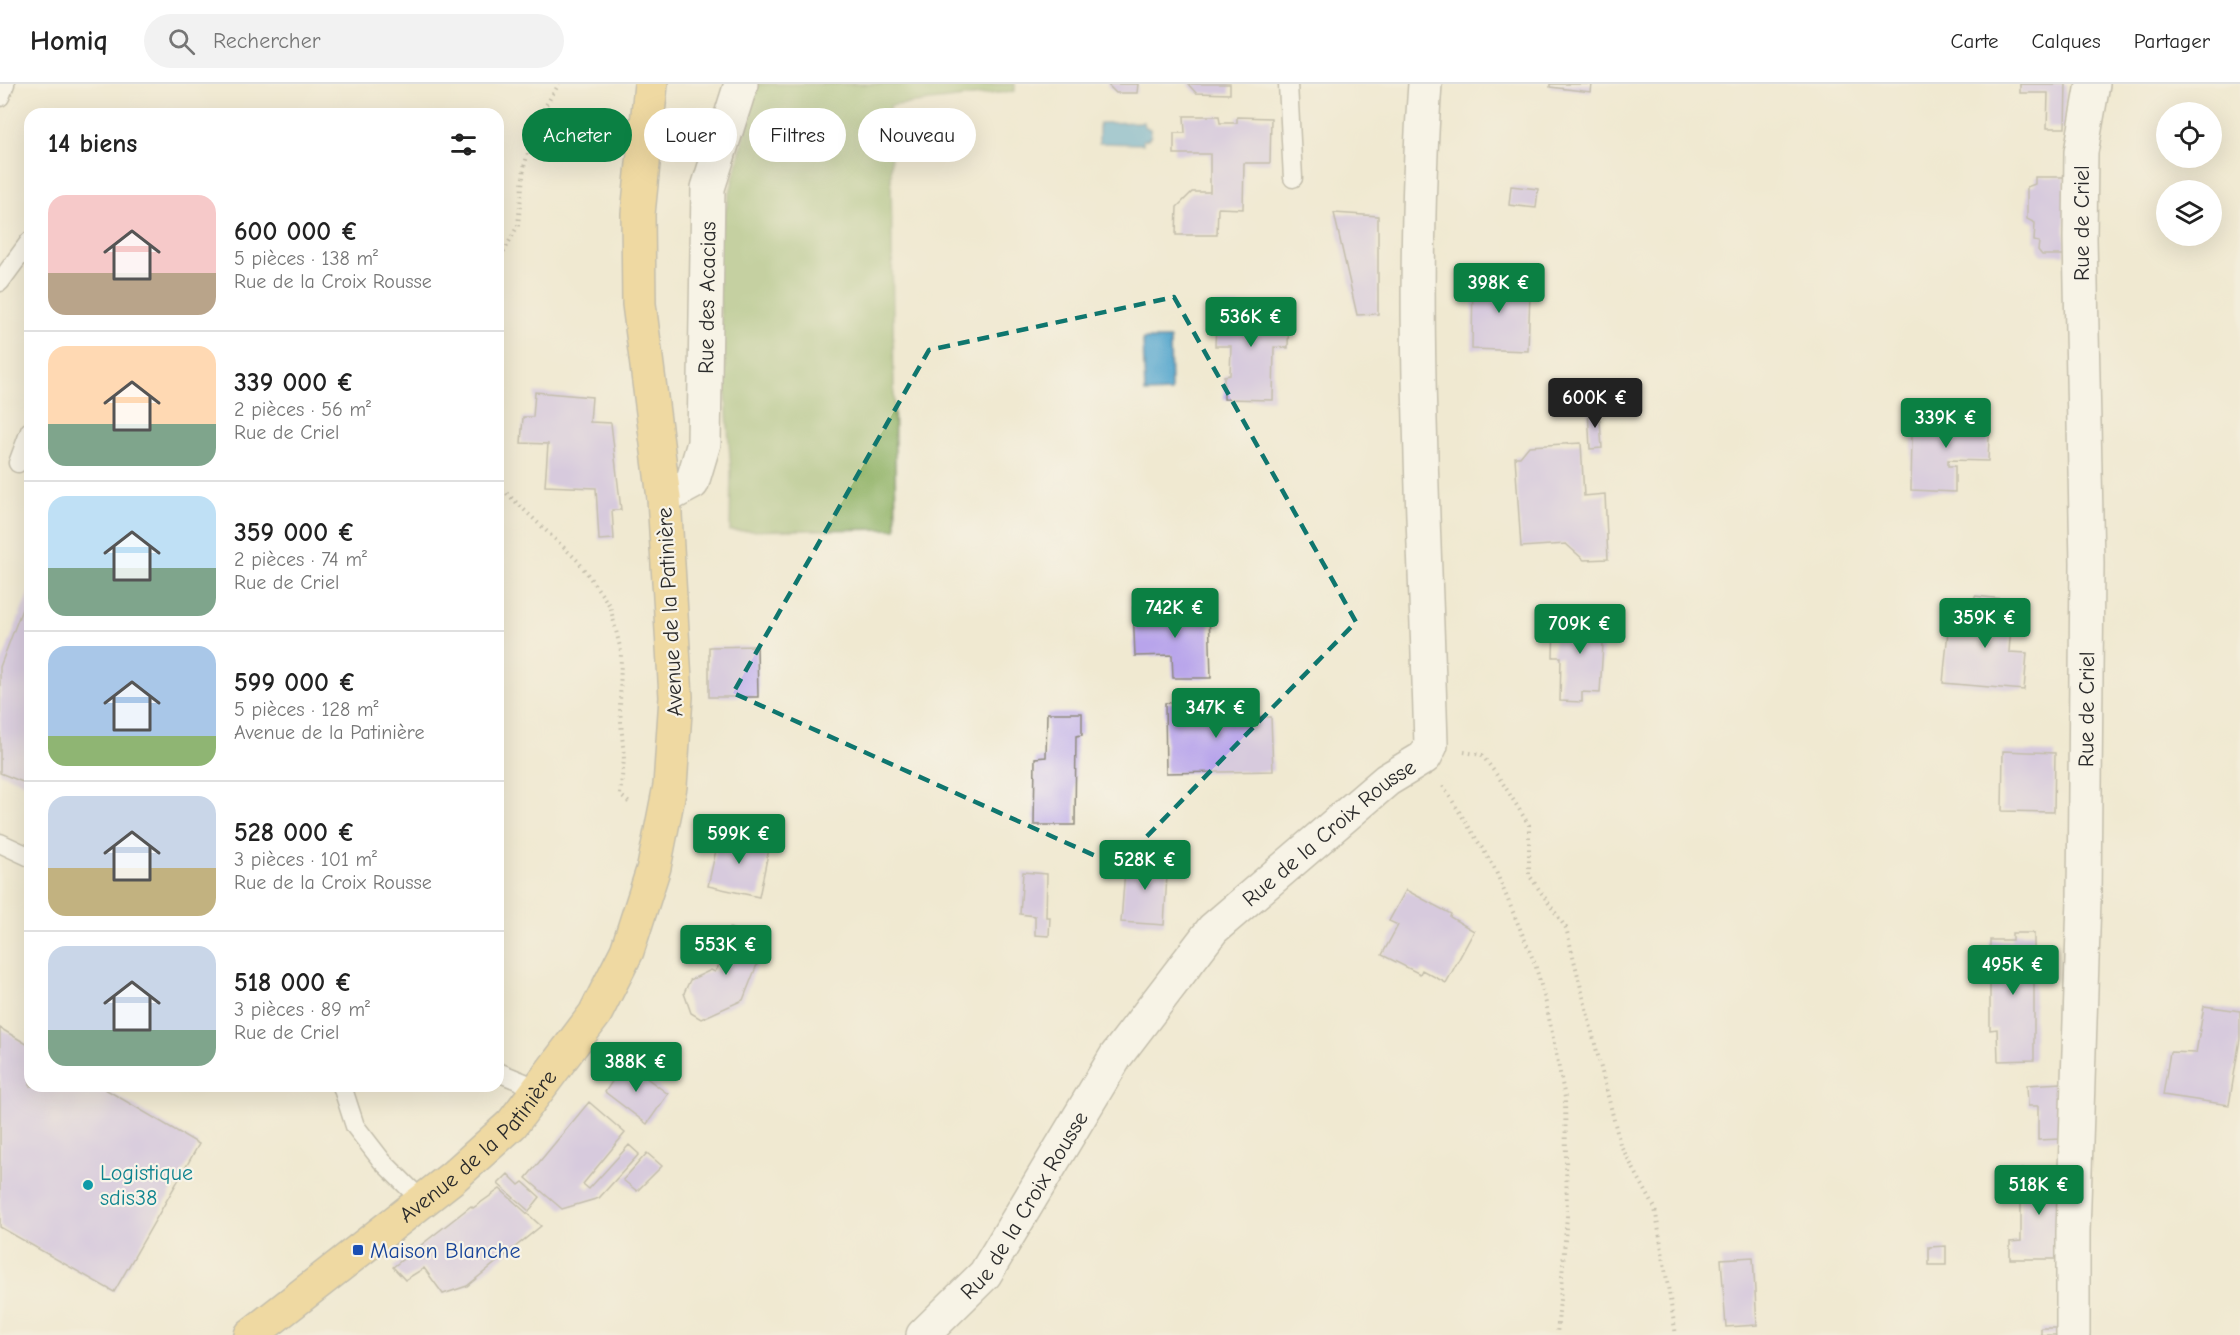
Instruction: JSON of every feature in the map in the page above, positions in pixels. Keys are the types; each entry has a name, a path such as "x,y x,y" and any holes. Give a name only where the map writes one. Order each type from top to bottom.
{"main road":[{"name":"Avenue de la Patinière","path":"251,1335 453,1177 512,1124 595,1014 627,951 654,867 670,786 676,697 664,498 639,304 638,214 651,84"}],"street":[{"name":"Rue des Acacias","path":"664,498 692,483 704,443 708,188 741,84"},
{"name":"Rue de la Croix Rousse","path":"923,1335 985,1274 1116,1056 1213,929 1387,780 1428,751 1418,306 1422,122 1425,84"},
{"name":"Rue de Criel","path":"2073,1335 2073,1232 2084,900 2087,575 2080,238 2081,152 2093,84"}],"lane":[{"path":"0,97 5,84"},
{"path":"1288,84 1293,178"},
{"path":"0,282 24,249"},
{"path":"18,463 24,447"},
{"path":"0,843 24,854"},
{"path":"504,1074 540,1089"},
{"path":"344,1092 355,1126 382,1161 422,1201"}],"path":[{"path":"504,252 518,225 524,167 537,118 559,84"},
{"path":"504,491 578,561 610,606 621,651 620,709 624,759 620,795 662,827"},
{"path":"1428,751 1494,867 1534,964 1546,1003 1565,1098 1568,1216 1557,1335"},
{"path":"1428,751 1482,755 1529,825 1529,875 1566,928 1620,1144 1655,1208 1676,1335"}],"highlighted area":[{"path":"1174,297 1356,622 1118,866 733,693 929,350"}],"green space":[{"path":"757,84 1015,84 1015,91 890,106 890,108 858,108 858,162 891,162 896,529 730,531 731,472 716,248 749,116 749,162 846,162 846,108 751,108"}],"water":[{"path":"1143,122 1144,126 1150,129 1151,135 1148,139 1143,140 1143,144 1099,143 1099,123"},
{"path":"1143,339 1170,339 1171,392 1145,393"}],"building":[{"path":"1107,84 1138,84 1137,93 1116,93"},
{"path":"1188,84 1230,84 1230,94 1196,93"},
{"path":"1550,84 1592,84 1591,92 1550,87"},
{"path":"2020,84 2066,84 2065,128 2047,128 2048,93 2020,93"},
{"path":"1184,116 1219,116 1220,123 1237,123 1237,117 1271,118 1270,163 1244,163 1243,209 1218,208 1217,235 1176,235 1177,207 1192,192 1210,192 1210,154 1174,154 1174,133 1185,133"},
{"path":"2035,177 2065,177 2065,255 2042,255 2038,250 2039,242 2034,241 2035,223 2027,219 2027,187 2035,184"},
{"path":"1511,186 1538,189 1536,208 1509,205"},
{"path":"1334,213 1378,216 1378,314 1357,315"},
{"path":"1473,273 1514,274 1512,291 1530,293 1528,351 1472,349"},
{"path":"1217,304 1289,307 1288,348 1274,347 1273,400 1224,399 1224,376 1230,375 1231,346 1215,346"},
{"path":"535,392 592,397 590,422 611,423 621,510 612,510 614,539 599,540 596,488 545,486 548,444 521,443 523,417 533,417"},
{"path":"1588,409 1599,409 1602,448 1590,449"},
{"path":"1918,414 1990,416 1988,461 1948,460 1948,466 1955,466 1955,492 1911,490 1912,434 1919,434"},
{"path":"1581,443 1584,496 1605,494 1608,559 1584,560 1566,544 1521,547 1515,457 1520,457 1529,446"},
{"path":"1975,596 2013,600 2009,652 2027,653 2024,690 1943,683 1949,620 1973,622"},
{"path":"24,604 24,783 0,773 0,667"},
{"path":"1175,606 1175,611 1209,610 1211,678 1173,678 1172,655 1135,656 1133,607"},
{"path":"1584,611 1605,612 1600,693 1582,692 1582,702 1560,701 1561,657 1553,657 1554,622 1582,624"},
{"path":"757,646 758,697 709,697 709,647"},
{"path":"1238,701 1238,717 1271,717 1273,771 1166,773 1165,703"},
{"path":"1047,713 1082,713 1082,735 1076,736 1075,825 1034,825 1035,758 1046,757"},
{"path":"2003,751 2055,753 2054,812 2002,811"},
{"path":"720,832 770,844 759,897 708,886"},
{"path":"1126,856 1168,859 1164,925 1121,922"},
{"path":"1023,872 1047,874 1046,917 1050,917 1049,936 1035,935 1035,916 1020,914"},
{"path":"1406,890 1451,914 1450,917 1474,931 1446,983 1422,970 1420,974 1382,955 1398,925 1389,921"},
{"path":"730,928 766,942 743,1000 701,1019 691,1013 684,993 690,980 711,970 715,972 719,965 713,962"},
{"path":"2012,933 2034,933 2034,1060 1998,1061 1997,1029 1990,1030 1990,940 2012,940"},
{"path":"2204,1006 2240,1011 2240,1039 2229,1105 2163,1095 2170,1052 2196,1053"},
{"name":"Logistique sdis38","path":"0,1028 24,1042 24,1092 110,1092 199,1144 114,1292 0,1227"},
{"path":"625,1062 668,1094 647,1124 605,1092"},
{"path":"2062,1083 2061,1139 2038,1140 2038,1106 2028,1106 2027,1085"},
{"path":"589,1102 625,1133 583,1184 589,1189 629,1145 639,1154 599,1198 562,1209 526,1178"},
{"path":"647,1153 662,1166 637,1191 623,1180"},
{"path":"2021,1169 2061,1169 2060,1259 2010,1259 2010,1242 2021,1241"},
{"path":"508,1174 519,1185 523,1182 540,1197 529,1211 498,1184"},
{"path":"500,1189 541,1226 467,1286 443,1294 424,1268 405,1280 393,1267 471,1206 473,1208"},
{"path":"1946,1246 1946,1265 1929,1265 1929,1247"},
{"path":"1753,1257 1757,1325 1726,1327 1721,1259"},
{"path":"2041,1328 2058,1328 2058,1335 2041,1335"}],"place":[{"name":"Logistique sdis38","path":"88,1185"},
{"name":"Maison Blanche","path":"358,1250"}]}
